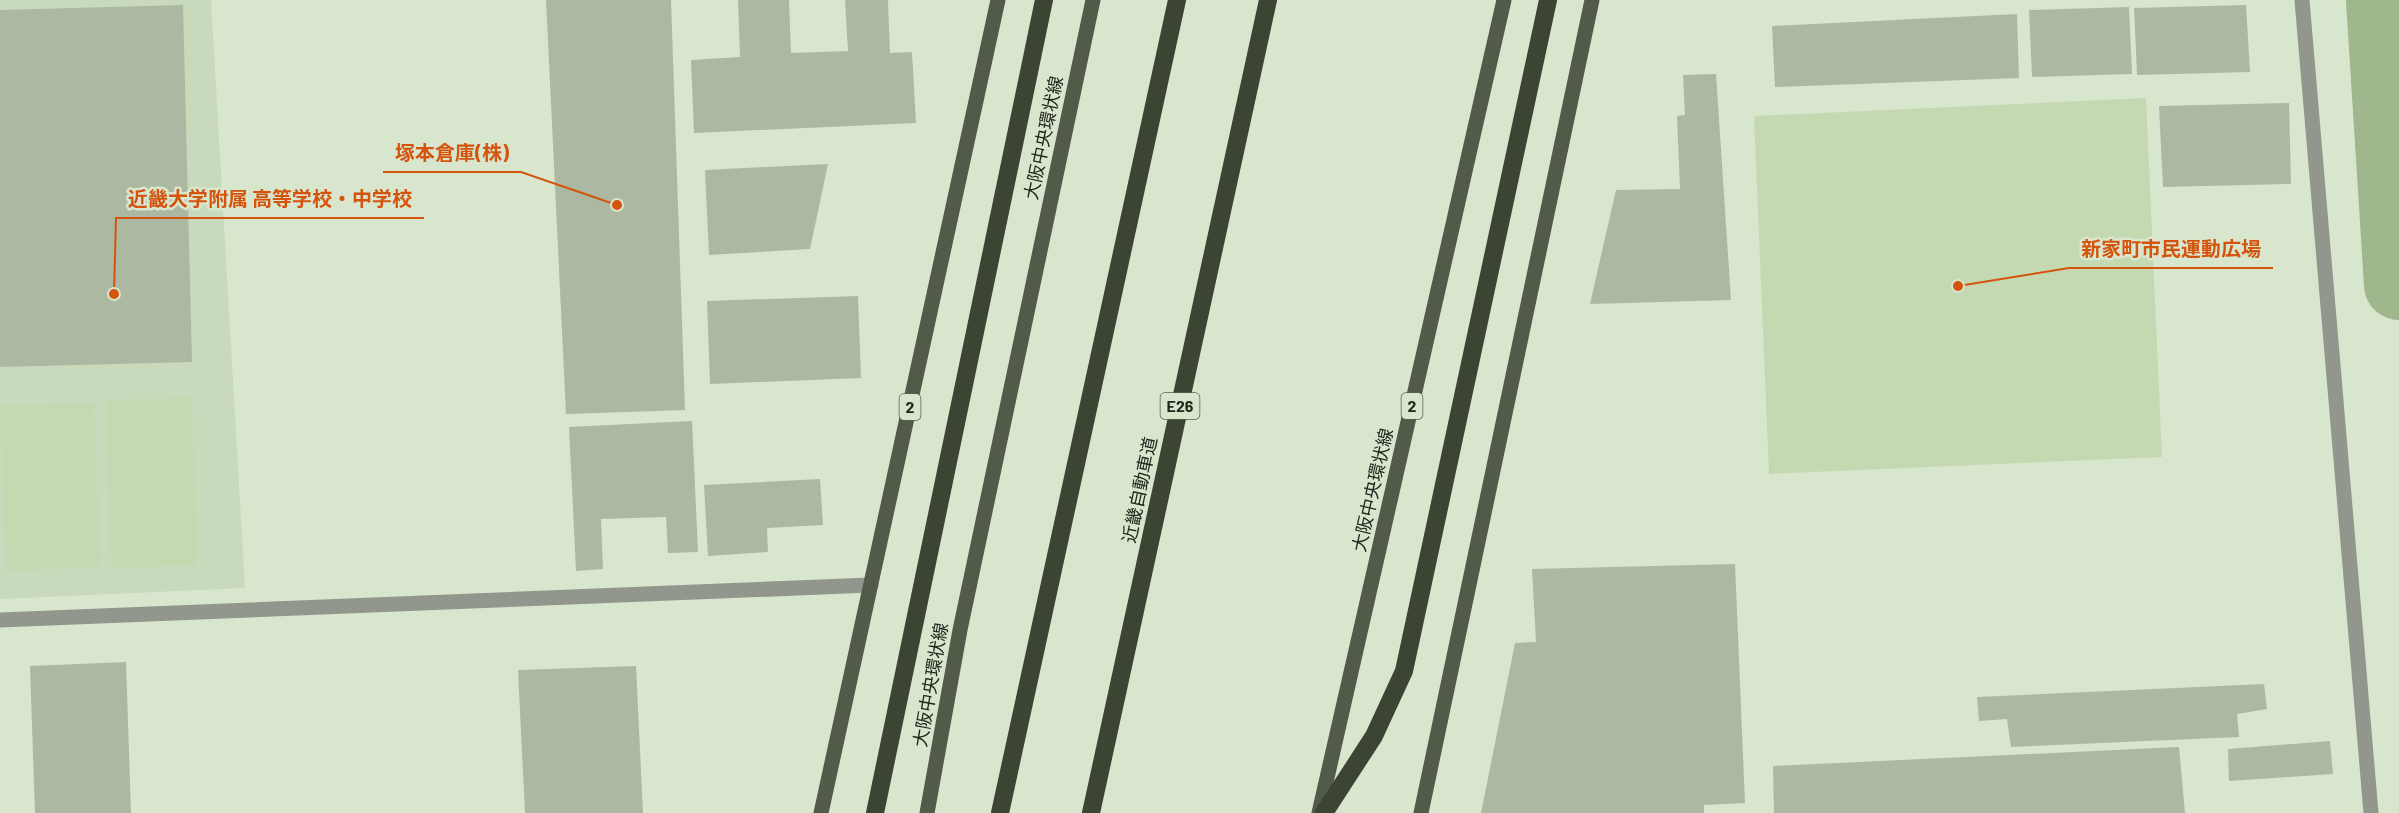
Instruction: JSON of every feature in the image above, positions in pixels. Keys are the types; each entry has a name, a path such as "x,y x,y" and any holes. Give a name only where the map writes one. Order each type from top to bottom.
{"highway":[{"path":"875,813 1044,0"},
{"path":"1000,813 1177,0"},
{"name":"近畿自動車道","path":"1091,813 1268,0"},
{"path":"1324,813 1374,736 1404,671 1548,0"}],"main road":[{"name":"2","path":"821,813 998,0"},
{"name":"大阪中央環状線","path":"927,813 960,630 1093,0"},
{"name":"大阪中央環状線","path":"1319,813 1504,0"},
{"path":"1421,813 1592,0"}],"street":[{"path":"2302,0 2372,813"},
{"path":"0,620 871,585"}],"shaded area":[{"path":"0,0 211,0 245,588 0,599"},
{"path":"2146,98 2162,457 1769,474 1754,116"},
{"path":"192,398 197,565 111,568 106,400"},
{"path":"94,403 100,567 6,571 0,406"}],"building":[{"path":"546,0 671,0 685,410 566,414"},
{"path":"738,0 789,0 791,53 848,51 845,0 888,0 890,53 912,52 916,123 694,133 691,60 740,57"},
{"path":"183,5 192,362 0,367 0,10"},
{"path":"2246,5 2250,72 2137,75 2134,8"},
{"path":"2129,7 2132,74 2032,77 2029,10"},
{"path":"2017,14 2019,78 1775,87 1772,26"},
{"path":"1716,74 1731,300 1590,304 1616,190 1680,189 1677,116 1685,115 1683,75"},
{"path":"2289,103 2291,184 2163,187 2159,106"},
{"path":"828,164 810,249 709,255 705,170"},
{"path":"858,296 861,378 710,384 707,301"},
{"path":"692,421 698,552 668,553 666,517 601,519 603,569 576,571 569,427"},
{"path":"820,479 823,525 767,528 768,552 708,556 704,485"},
{"path":"1735,564 1745,803 1704,805 1704,813 1481,813 1515,643 1536,642 1532,569"},
{"path":"126,662 131,813 35,813 30,666"},
{"path":"636,666 643,813 525,813 518,670"},
{"path":"2264,684 2267,709 2237,714 2239,737 2011,747 2007,719 1979,721 1977,697"},
{"path":"2330,741 2333,774 2229,781 2228,749"},
{"path":"2179,747 2185,813 1774,813 1773,766"}],"waterway":[{"path":"2381,0 2399,285"}],"place":[{"name":"塚本倉庫(株)","path":"617,205"},
{"name":"新家町市民運動広場","path":"1958,286"},
{"name":"近畿大学附属 高等学校・中学校","path":"114,294"}]}
